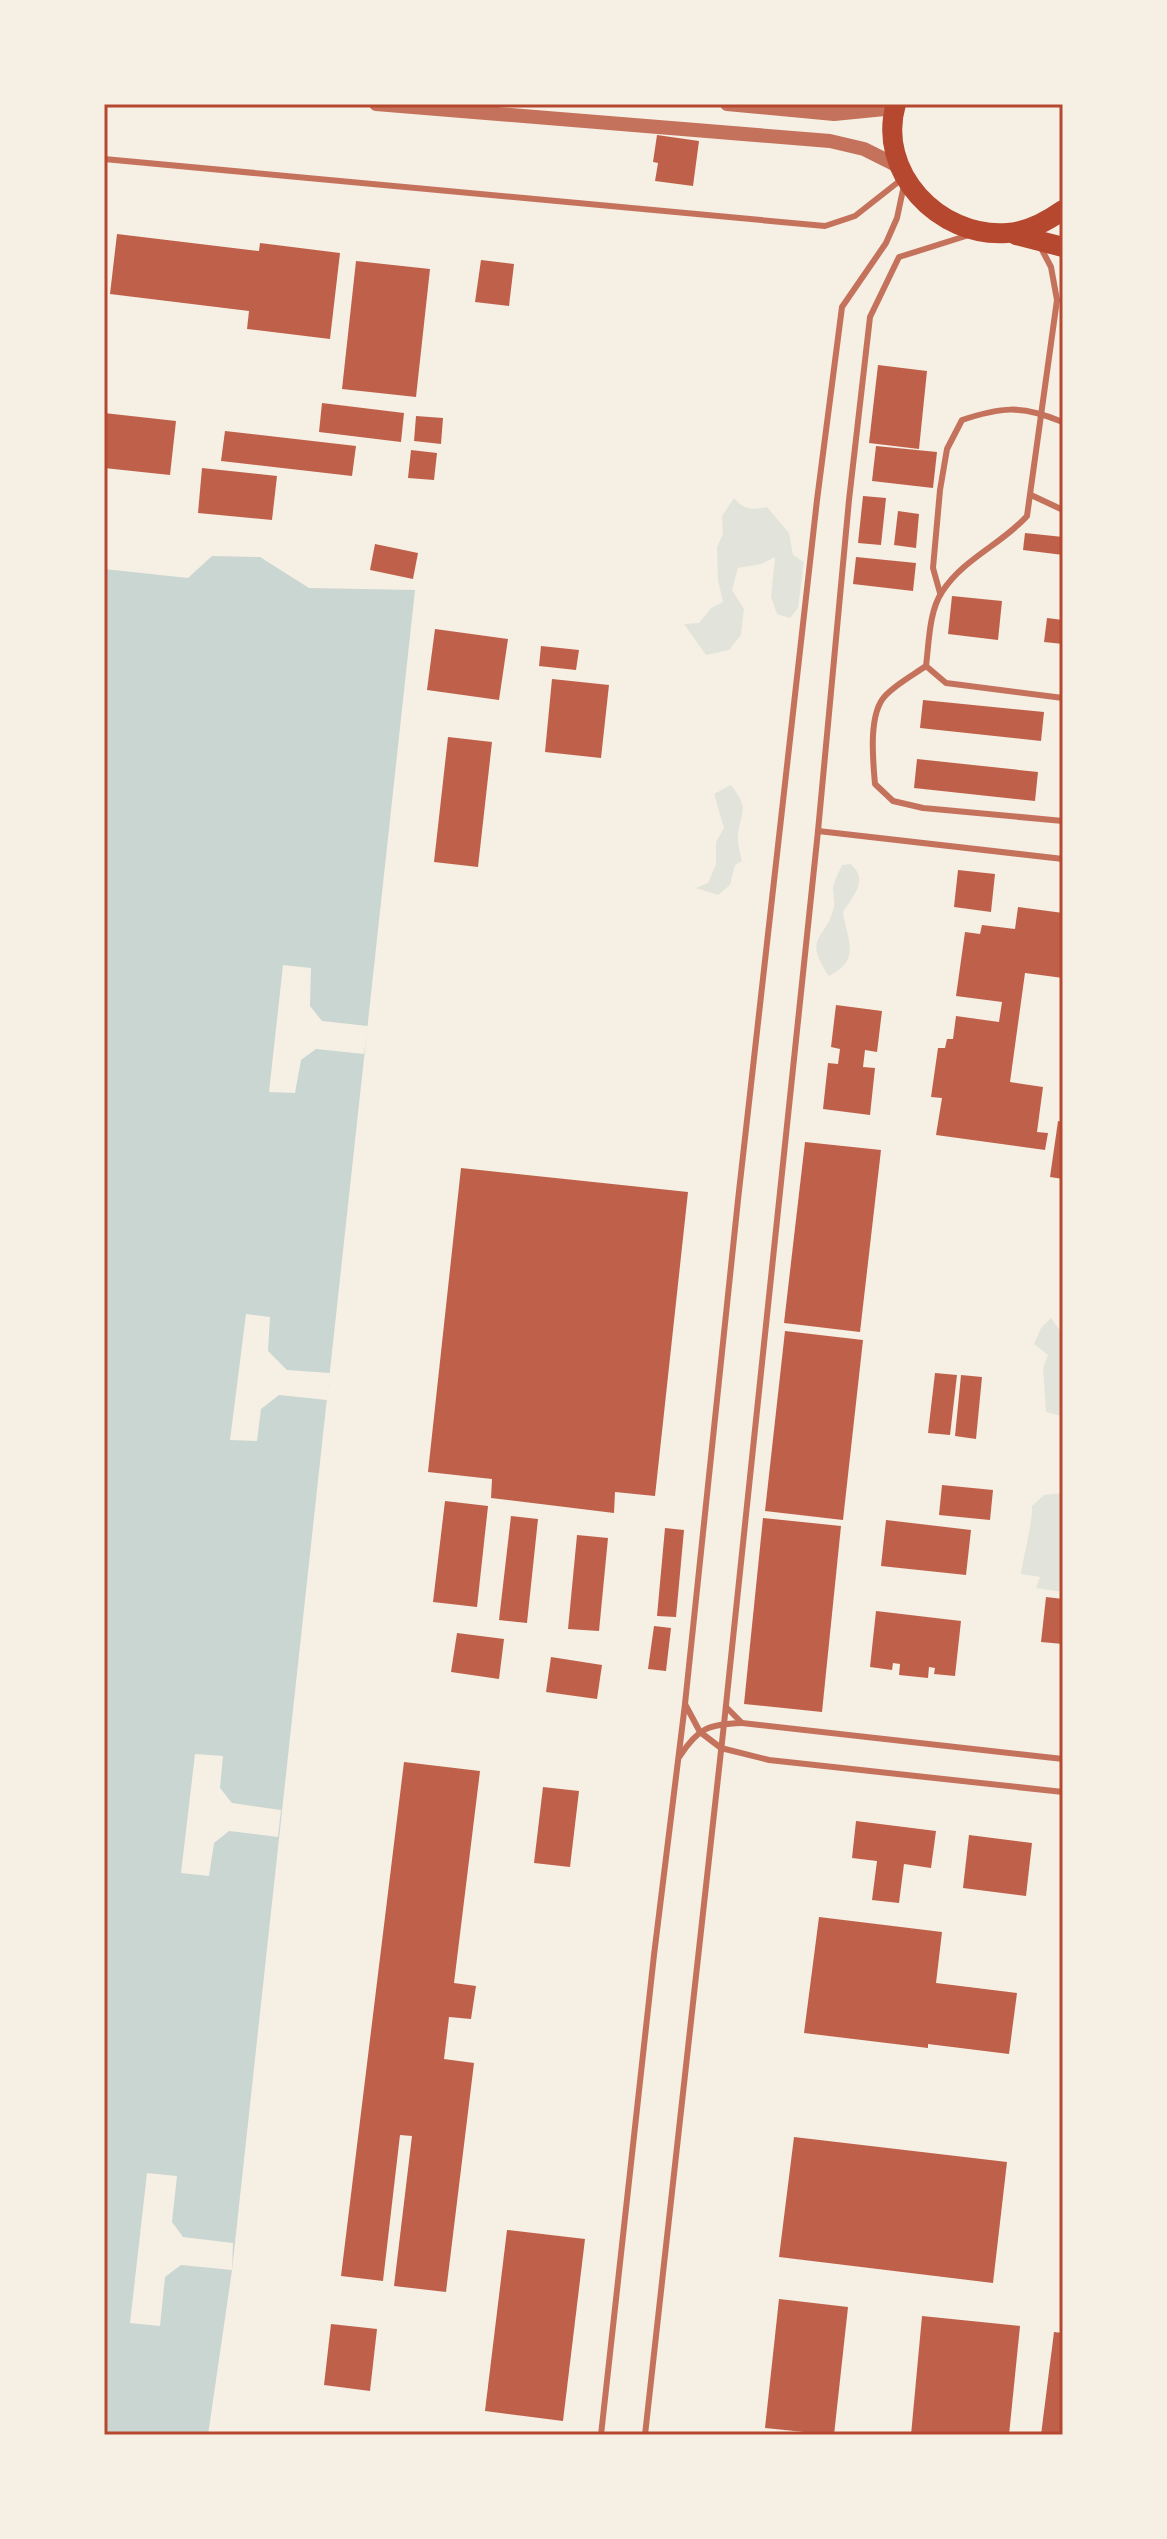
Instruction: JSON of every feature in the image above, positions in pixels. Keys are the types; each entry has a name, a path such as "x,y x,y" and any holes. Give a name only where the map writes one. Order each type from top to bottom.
{"highway":[{"path":"895,105 895,148 903,172 918,197 936,213 957,225 980,232 1008,233 1063,247"},
{"path":"1008,233 1042,224 1063,210"}],"street":[{"path":"376,104 830,141 864,149 903,172"},
{"path":"727,104 834,114 895,105"}],"lane":[{"path":"104,159 825,226 855,216 903,172"},
{"path":"601,2435 817,500 842,307 886,243 897,218 903,172"},
{"path":"645,2435 726,1707 870,317 899,257 980,232"},
{"path":"1035,238 1051,267 1057,300 1027,516 959,571 940,594 931,626 926,666 883,698 874,721 872,753 875,784 893,801 923,808 1063,821"},
{"path":"940,594 933,568 940,490 947,449 962,420 998,408 1042,413 1062,421"},
{"path":"1039,428 1062,421"},
{"path":"1031,495 1063,510"},
{"path":"926,666 946,683 1063,698"},
{"path":"818,831 1063,859"},
{"path":"685,1704 700,1732 721,1748 769,1760 1063,1792"},
{"path":"726,1707 742,1723"},
{"path":"678,1759 692,1736 715,1724 742,1723 1063,1759"}],"shaded area":[{"path":"734,498 749,508 767,507 789,533 793,555 804,562 798,608 790,618 777,614 771,597 775,557 761,564 738,568 732,590 744,609 741,635 729,650 706,655 684,624 699,623 711,608 723,602 718,580 717,547 723,534 722,516"},
{"path":"212,556 260,557 309,588 415,590 232,2270 208,2435 104,2435 104,569 188,578"},
{"path":"731,785 742,804 738,837 742,861 735,865 730,885 718,895 696,888 708,883 716,864 716,842 724,828 714,794"},
{"path":"850,864 859,876 859,882 843,912 849,956 839,970 829,976 817,953 818,939 834,907 835,879 842,865"},
{"path":"1051,1318 1063,1335 1061,1416 1046,1412 1043,1368 1048,1355 1034,1344 1041,1328"},
{"path":"1063,1493 1063,1592 1036,1588 1040,1577 1021,1574 1032,1506 1044,1495"}],"pier":[{"path":"283,965 311,968 310,1006 322,1021 368,1026 364,1054 316,1049 301,1060 295,1093 269,1092"},
{"path":"246,1314 270,1317 268,1351 287,1370 330,1373 327,1400 279,1395 261,1409 257,1441 230,1440"},
{"path":"195,1754 223,1756 220,1788 232,1803 281,1810 278,1837 229,1831 214,1843 209,1876 181,1873"},
{"path":"147,2173 177,2176 172,2222 183,2237 233,2243 232,2270 181,2265 165,2277 160,2326 130,2323"}],"building":[{"path":"657,135 699,141 693,186 655,181 658,163 653,162"},
{"path":"117,234 259,251 260,243 340,253 330,339 247,329 249,311 110,294"},
{"path":"481,260 514,264 509,306 475,302"},
{"path":"356,261 430,269 416,397 342,389"},
{"path":"878,365 927,371 919,449 869,443"},
{"path":"322,403 404,413 401,442 319,432"},
{"path":"104,413 176,421 170,475 104,468"},
{"path":"416,416 443,418 441,444 414,441"},
{"path":"225,431 356,446 352,476 221,461"},
{"path":"876,446 937,452 933,488 872,481"},
{"path":"411,450 437,453 434,480 408,478"},
{"path":"202,468 277,476 272,520 198,513"},
{"path":"863,496 886,498 881,545 858,543"},
{"path":"898,511 919,514 916,548 894,545"},
{"path":"1025,533 1063,537 1063,555 1023,550"},
{"path":"375,544 418,553 413,579 370,570"},
{"path":"856,557 916,563 913,591 853,584"},
{"path":"952,596 1002,601 998,640 948,634"},
{"path":"1047,618 1063,620 1063,644 1044,642"},
{"path":"435,629 508,639 499,700 427,690"},
{"path":"541,646 579,650 576,670 539,666"},
{"path":"552,679 609,685 601,758 545,752"},
{"path":"923,700 1044,712 1041,741 920,728"},
{"path":"448,737 492,742 478,867 434,862"},
{"path":"917,759 1038,772 1035,801 914,788"},
{"path":"958,870 995,874 991,912 954,907"},
{"path":"1018,907 1063,913 1063,978 1025,973 1010,1082 1043,1087 1037,1132 1048,1133 1045,1150 936,1135 942,1098 931,1097 938,1048 945,1048 947,1039 953,1039 956,1016 999,1022 1002,1002 956,996 965,932 980,934 982,925 1015,929"},
{"path":"836,1005 882,1011 877,1052 865,1050 863,1067 875,1068 870,1115 823,1109 828,1063 838,1064 840,1049 831,1047"},
{"path":"1058,1121 1063,1122 1063,1179 1050,1177"},
{"path":"805,1142 881,1150 860,1332 784,1323"},
{"path":"461,1168 688,1192 655,1496 615,1492 614,1513 491,1498 492,1479 428,1472"},
{"path":"785,1331 863,1340 843,1520 765,1511"},
{"path":"935,1373 957,1375 950,1435 928,1433"},
{"path":"961,1375 982,1377 976,1439 955,1436"},
{"path":"942,1485 993,1490 990,1520 939,1515"},
{"path":"445,1501 488,1506 477,1607 433,1602"},
{"path":"511,1516 538,1519 527,1623 499,1620"},
{"path":"763,1518 841,1526 822,1712 744,1704"},
{"path":"886,1520 971,1530 966,1575 881,1566"},
{"path":"665,1528 684,1530 676,1617 657,1616"},
{"path":"577,1535 608,1538 599,1631 568,1629"},
{"path":"1046,1597 1063,1599 1063,1644 1041,1642"},
{"path":"876,1611 961,1621 955,1676 934,1674 935,1668 929,1667 928,1678 899,1675 900,1664 893,1663 892,1670 870,1667"},
{"path":"654,1626 671,1628 666,1671 648,1669"},
{"path":"457,1633 504,1639 499,1679 451,1672"},
{"path":"551,1657 602,1665 597,1699 546,1692"},
{"path":"404,1762 480,1771 454,1983 476,1986 471,2019 449,2017 444,2059 474,2063 446,2292 394,2286 412,2136 400,2135 383,2281 341,2276"},
{"path":"543,1787 579,1791 570,1867 534,1863"},
{"path":"856,1821 936,1831 931,1868 904,1864 899,1903 872,1900 877,1861 852,1858"},
{"path":"969,1835 1032,1843 1026,1896 963,1888"},
{"path":"819,1917 942,1932 936,1983 1017,1993 1009,2054 804,2033"},
{"path":"794,2137 1007,2162 993,2283 779,2257"},
{"path":"507,2230 585,2239 563,2421 485,2411"},
{"path":"779,2299 848,2307 834,2435 765,2428"},
{"path":"922,2316 1020,2326 1009,2435 911,2435"},
{"path":"331,2324 377,2329 370,2391 324,2385"},
{"path":"1054,2332 1063,2333 1063,2435 1041,2435"}]}
